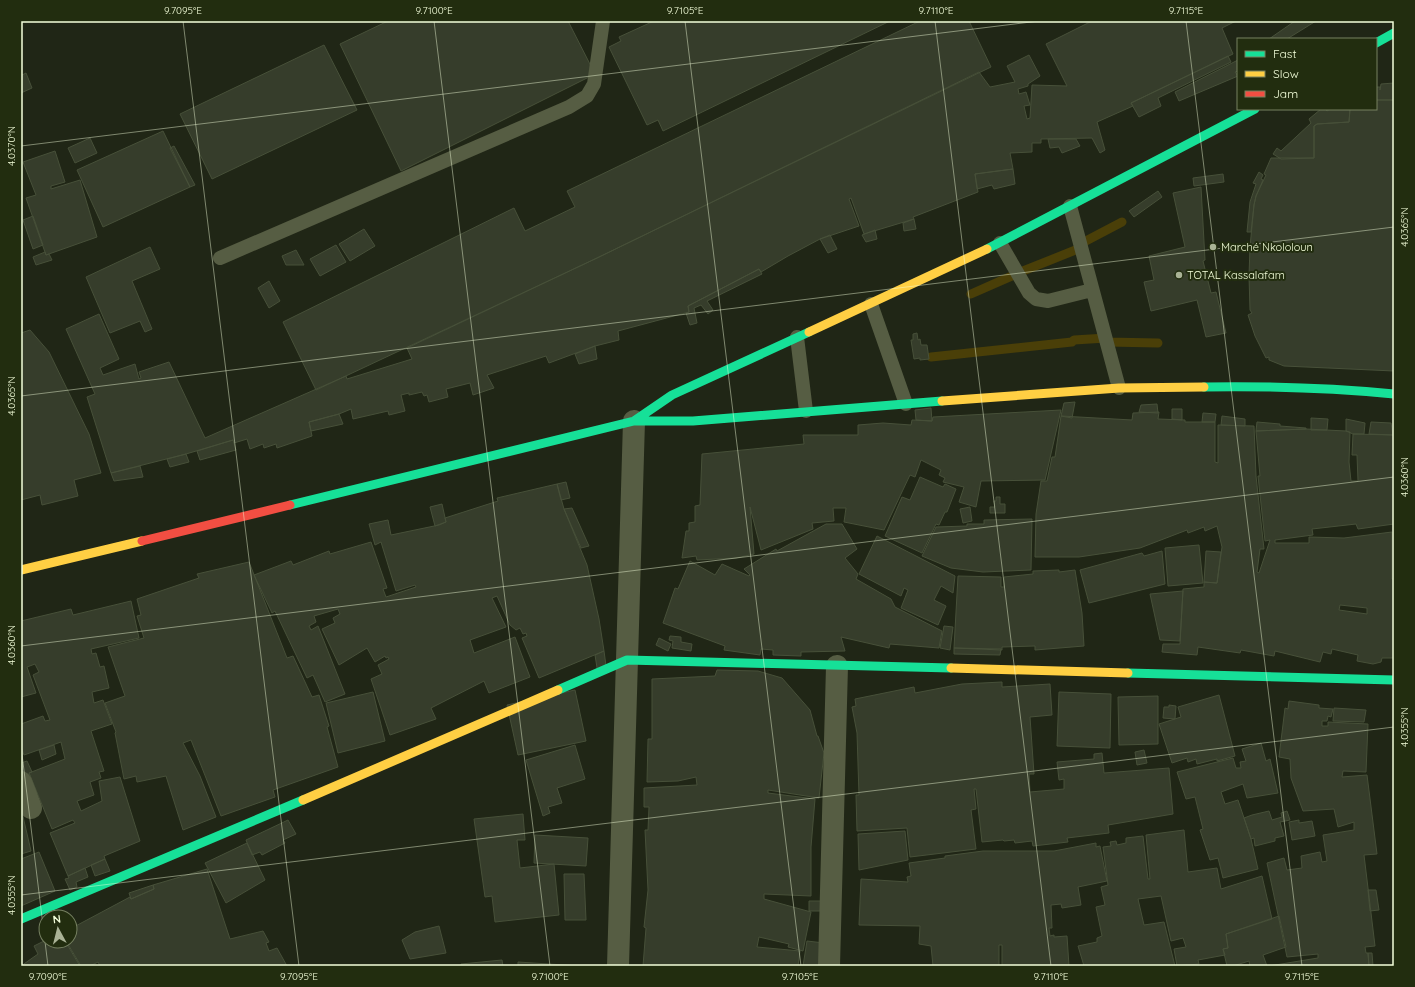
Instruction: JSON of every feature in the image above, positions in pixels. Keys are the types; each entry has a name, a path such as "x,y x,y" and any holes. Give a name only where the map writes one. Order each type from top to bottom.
{"street":[{"path":"1377,43 1394,33"},
{"path":"634,421 672,395 1000,243 1253,110"},
{"path":"21,570 634,421 692,421 1119,388 1241,386 1362,391 1394,394"},
{"path":"618,966 634,421"},
{"path":"21,919 425,748 627,660 1394,680"},
{"path":"829,966 836,666"},
{"path":"21,782 31,808"}],"lane":[{"path":"220,258 569,107 587,96 594,84 603,21"},
{"path":"1070,206 1119,388"},
{"path":"1000,243 1028,293 1036,299 1048,301 1092,290"},
{"path":"871,304 906,404"},
{"path":"797,337 806,411"}],"building":[{"path":"388,21 568,21 595,74 401,171 340,44"},
{"path":"654,21 890,21 663,131 658,120 647,125 609,47 621,41 619,37"},
{"path":"920,21 969,21 991,67 597,258 316,390 283,322 514,208 525,231 575,207 567,191"},
{"path":"1092,21 1236,21 1222,28 1233,54 1131,103 1133,106 1097,122 1105,150 1100,153 1092,138 1041,139 1041,143 1032,143 1032,152 1010,153 1013,169 975,174 978,192 913,217 914,219 864,234 851,198 849,199 859,226 820,239 761,272 759,269 688,306 689,312 618,331 619,340 595,346 549,363 546,356 487,375 494,388 473,395 470,383 446,389 448,397 429,402 427,395 424,396 422,392 409,395 409,393 401,395 405,411 389,415 388,411 353,419 351,409 339,414 309,422 312,436 277,448 276,444 264,448 263,444 250,449 247,439 234,443 233,440 186,454 111,473 87,397 95,394 66,329 99,314 119,359 100,368 103,375 135,364 139,379 141,378 139,372 169,362 205,438 346,376 347,379 412,359 407,348 597,258 979,72 990,87 1015,82 1007,66 1029,55 1040,76 1028,84 1028,86 1018,89 1019,94 1026,92 1030,105 1024,106 1027,119 1030,118 1032,85 1067,86 1046,44"},
{"path":"1295,21 1316,21 1289,38 1270,38"},
{"path":"324,45 357,110 212,179 180,114"},
{"path":"1228,56 1231,62 1158,98 1161,106 1139,117 1131,103"},
{"path":"1237,61 1237,71 1235,72 1237,76 1179,101 1175,92"},
{"path":"21,72 22,75 26,73 32,88 21,93"},
{"path":"1394,83 1394,100 1377,100 1377,87 1380,87 1380,90 1381,84"},
{"path":"1377,100 1394,100 1394,371 1284,366 1269,360 1269,357 1266,358 1255,336 1248,315 1252,313 1250,310 1249,276 1254,205 1271,158 1314,158 1314,126 1317,124 1349,122 1350,110 1377,110"},
{"path":"1320,110 1350,110 1349,122 1317,124 1314,126 1314,158 1281,159 1273,154 1277,148 1281,151 1311,123 1309,119"},
{"path":"163,131 190,187 103,227 77,170"},
{"path":"90,138 97,153 75,163 68,148"},
{"path":"1048,139 1076,139 1080,146 1062,153 1059,147 1050,148"},
{"path":"174,146 195,185 190,187 170,148"},
{"path":"55,151 65,182 51,186 51,189 80,180 97,237 46,255 26,198 36,195 23,162"},
{"path":"1013,169 1015,184 994,189 992,185 977,189 975,174"},
{"path":"1259,172 1263,175 1261,179 1263,180 1256,196 1251,232 1247,232 1250,202 1256,184 1253,183"},
{"path":"1223,174 1224,182 1194,186 1193,178"},
{"path":"1201,187 1205,260 1203,261 1211,293 1216,292 1226,333 1206,337 1197,300 1151,311 1144,282 1154,280 1149,256 1185,247 1173,193"},
{"path":"1158,191 1162,197 1134,217 1129,211"},
{"path":"33,216 43,245 33,249 23,220"},
{"path":"914,219 916,229 904,231 903,223"},
{"path":"364,229 375,246 350,261 339,244"},
{"path":"875,230 877,239 866,242 862,235"},
{"path":"830,235 837,249 828,253 820,239"},
{"path":"336,245 346,262 320,276 310,259"},
{"path":"150,247 160,269 132,281 152,329 145,332 140,321 110,333 86,277"},
{"path":"296,250 304,265 286,265 282,256"},
{"path":"45,252 46,255 49,254 52,260 36,265 33,257"},
{"path":"759,269 762,274 707,301 713,310 708,314 701,305 694,308 697,323 690,325 686,313 689,312 688,306"},
{"path":"269,281 280,301 269,308 258,288"},
{"path":"30,330 49,352 89,434 101,473 74,480 78,496 42,505 40,495 21,500 21,333"},
{"path":"917,333 918,340 920,339 921,345 927,345 929,359 914,359 911,340 913,340 913,334"},
{"path":"595,346 597,359 579,364 575,354"},
{"path":"1075,402 1072,418 1061,416 1064,403"},
{"path":"1157,404 1158,413 1139,412 1141,405"},
{"path":"931,408 932,421 916,420 915,410"},
{"path":"1172,409 1182,409 1182,420 1172,419"},
{"path":"1061,410 1045,480 981,481 976,507 959,502 964,487 943,482 945,478 939,475 941,470 921,460 915,477 910,475 884,530 844,522 846,508 833,508 834,521 812,523 813,529 761,550 750,507 754,554 736,558 697,560 696,556 682,558 686,531 689,531 689,523 695,522 695,506 700,505 702,454 804,444 803,435 858,435 858,425 883,423 911,425 912,420 932,421 933,417"},
{"path":"1159,412 1158,419 1185,420 1185,422 1215,422 1215,462 1218,463 1218,425 1254,426 1256,476 1264,549 1260,549 1257,572 1259,573 1270,540 1265,541 1258,476 1260,476 1256,431 1306,429 1350,432 1349,462 1351,481 1358,481 1357,455 1352,455 1353,434 1393,435 1394,524 1358,529 1356,524 1312,529 1313,535 1275,540 1275,543 1309,543 1309,537 1344,538 1392,532 1392,579 1394,579 1394,658 1382,658 1381,662 1373,664 1357,661 1358,655 1332,649 1331,654 1323,652 1320,662 1275,651 1274,656 1241,650 1240,653 1198,647 1197,655 1162,652 1163,644 1180,644 1183,589 1204,587 1204,582 1217,583 1222,547 1217,526 1205,531 1204,527 1188,533 1187,530 1140,548 1079,557 1035,557 1036,514 1041,481 1047,481 1052,457 1055,457 1061,416 1132,420 1133,413","holes":["1340,605 1367,608 1367,614 1339,610"]},
{"path":"1203,413 1216,414 1215,422 1202,422"},
{"path":"339,414 343,424 311,431 309,422"},
{"path":"1222,416 1245,419 1245,426 1221,425"},
{"path":"1311,418 1328,419 1327,430 1311,430"},
{"path":"1346,419 1365,423 1364,434 1353,434 1346,431"},
{"path":"1257,422 1280,424 1280,426 1306,429 1256,431"},
{"path":"1371,422 1391,423 1393,435 1369,434"},
{"path":"233,440 236,450 200,460 197,451"},
{"path":"186,454 189,462 170,467 167,459"},
{"path":"140,466 143,477 114,481 111,473"},
{"path":"920,477 943,487 945,484 956,489 947,512 945,512 939,525 936,524 922,553 885,536 902,497 910,500"},
{"path":"566,482 570,498 561,500 557,484"},
{"path":"557,484 564,509 587,565 599,619 604,651 539,678 522,638 527,636 526,633 523,634 520,628 516,630 510,625 497,596 492,598 506,627 470,640 474,653 515,637 530,677 489,693 484,681 431,708 436,719 390,735 371,679 382,674 378,665 389,659 385,656 375,662 367,648 339,665 322,629 335,623 333,618 340,614 338,609 314,616 316,622 309,626 311,630 318,626 345,694 325,702 313,675 307,678 275,611 272,613 254,575 291,561 293,565 329,551 330,554 371,542 387,588 383,589 386,597 416,587 415,585 396,591 381,542 375,545 369,524 388,520 391,535 439,525 446,522 445,518 498,501 497,498"},
{"path":"996,497 1000,497 1000,504 1005,504 1005,513 990,513 990,507 995,507 994,501 996,501"},
{"path":"442,504 446,522 435,526 430,507"},
{"path":"970,507 972,521 963,523 960,509"},
{"path":"572,508 589,546 581,548 564,509"},
{"path":"1032,519 1031,570 983,572 951,568 922,556 936,527 984,524 984,520"},
{"path":"826,524 842,524 857,549 845,558 858,574 856,579 891,599 895,607 942,631 939,648 890,644 889,648 841,637 845,651 801,652 801,656 773,655 773,650 761,649 760,655 724,650 725,646 663,623 675,588 678,589 690,561 715,575 722,564 749,576 750,575 744,569 776,549 777,551"},
{"path":"877,536 955,576 953,593 941,586 934,600 946,606 938,625 901,608 908,590 904,588 901,596 859,574"},
{"path":"1199,545 1203,583 1168,586 1165,548"},
{"path":"1162,551 1165,584 1089,603 1080,570 1142,553 1144,556"},
{"path":"1206,551 1221,552 1217,583 1204,582"},
{"path":"249,562 287,658 293,656 312,697 319,695 329,726 327,727 338,767 273,790 275,797 221,816 191,740 183,743 200,776 216,817 183,830 166,776 137,782 136,776 124,779 116,732 105,703 125,696 108,647 144,638 137,616 141,615 137,599 199,578 197,574"},
{"path":"1059,570 1059,572 1075,570 1082,613 1084,646 1035,650 1035,646 1002,647 1002,650 954,648 958,576 1001,577 1001,587 1004,587 1004,577 1033,574 1033,571"},
{"path":"1183,591 1180,641 1160,640 1150,594"},
{"path":"131,601 139,638 91,649 92,654 96,653 100,667 104,666 109,688 92,692 94,703 103,700 112,724 91,731 104,771 99,772 101,778 90,782 94,795 77,801 81,811 102,801 99,781 120,777 140,841 104,856 105,859 68,876 50,833 75,823 73,820 52,829 29,773 65,759 61,742 24,755 21,747 21,724 43,716 45,721 50,720 33,675 39,672 35,664 27,667 36,693 21,697 21,621 71,609 73,615"},
{"path":"944,626 953,627 950,650 940,648"},
{"path":"670,636 681,637 681,642 692,644 691,651 672,648 673,641 669,640"},
{"path":"659,638 671,644 668,651 656,645"},
{"path":"954,648 1001,649 1000,655 954,654"},
{"path":"604,651 607,673 598,674 595,655"},
{"path":"717,670 758,671 782,678 810,710 817,736 824,753 819,798 768,790 768,793 815,799 811,847 811,896 764,894 764,899 811,912 803,951 788,947 789,944 759,937 757,947 800,951 798,966 643,966 646,928 644,927 648,890 645,830 648,830 649,807 644,807 644,788 697,785 696,777 678,781 647,782 648,739 652,739 652,679 715,676"},
{"path":"1002,682 1002,687 1050,684 1052,715 1030,717 1034,774 1029,774 1030,792 1064,789 1064,779 1059,780 1057,762 1094,759 1094,754 1102,753 1104,773 1169,768 1173,814 1108,825 1109,833 1067,838 1068,842 1033,846 1032,841 1015,843 1014,840 982,842 976,789 974,789 976,809 971,810 976,849 910,857 907,828 857,831 856,795 859,795 857,733 852,707 856,706 855,699 914,687 915,693 962,684"},
{"path":"575,690 586,741 518,755 507,705"},
{"path":"373,692 385,741 338,753 326,703"},
{"path":"1059,692 1111,694 1110,748 1057,746"},
{"path":"1219,695 1235,756 1197,764 1196,759 1188,762 1187,758 1172,763 1159,724 1181,717 1178,707"},
{"path":"1158,696 1158,744 1119,745 1118,697"},
{"path":"1289,701 1319,705 1319,708 1333,709 1331,717 1328,716 1327,721 1322,721 1322,726 1328,726 1328,722 1368,724 1366,772 1343,771 1342,777 1367,775 1377,854 1364,855 1375,946 1365,947 1366,953 1368,953 1369,966 1269,966 1318,958 1318,954 1287,957 1267,863 1284,858 1287,870 1302,868 1301,856 1320,852 1322,862 1327,861 1323,835 1354,830 1354,822 1338,827 1334,809 1303,811 1291,778 1290,759 1279,757 1285,708 1288,709"},
{"path":"1169,705 1176,706 1175,719 1163,718 1164,707 1169,707"},
{"path":"1334,708 1366,710 1364,722 1333,721"},
{"path":"1261,743 1266,761 1270,759 1278,793 1247,798 1243,784 1221,792 1225,804 1238,800 1251,839 1258,869 1223,878 1218,858 1210,860 1200,830 1203,829 1195,797 1186,799 1177,772 1233,758 1236,768 1241,768 1240,762 1246,761 1242,749"},
{"path":"54,745 56,754 42,760 39,750"},
{"path":"575,745 585,779 557,788 562,803 548,807 550,813 543,816 526,760"},
{"path":"1144,750 1147,763 1137,765 1135,752"},
{"path":"27,761 32,772 29,773 37,793 29,796 28,786 21,769 21,763"},
{"path":"21,808 31,851 21,854"},
{"path":"1269,811 1272,820 1282,817 1281,813 1287,811 1290,820 1280,822 1284,836 1275,838 1275,841 1255,846 1254,838 1251,839 1244,818"},
{"path":"523,814 525,840 517,840 520,868 554,864 559,915 495,922 492,896 485,897 474,819"},
{"path":"288,820 296,834 283,840 285,843 262,855 260,852 252,855 246,840"},
{"path":"1299,820 1299,823 1312,821 1315,836 1292,840 1289,822"},
{"path":"1184,830 1188,872 1217,868 1221,889 1262,876 1272,919 1226,934 1228,948 1223,949 1225,955 1198,960 1199,964 1177,966 1174,949 1186,947 1183,938 1171,941 1161,896 1138,899 1144,925 1164,922 1175,966 1084,966 1078,946 1097,942 1097,938 1102,936 1096,907 1105,905 1101,887 1108,885 1103,847 1111,846 1110,842 1116,841 1117,845 1126,843 1126,838 1143,836 1148,879 1150,879 1146,835"},
{"path":"905,831 908,860 859,870 858,834"},
{"path":"535,835 588,838 586,866 534,863"},
{"path":"247,843 265,880 226,903 205,863"},
{"path":"1096,843 1096,847 1100,846 1107,881 1078,887 1081,905 1062,908 1061,904 1051,905 1052,928 1049,928 1050,936 1067,936 1069,966 1002,966 1002,945 999,945 999,966 933,966 931,946 919,944 920,926 859,925 861,879 908,882 907,877 911,876 909,863 983,851 1054,851"},
{"path":"39,852 55,891 21,906 21,859"},
{"path":"105,859 110,871 95,876 91,865"},
{"path":"85,868 88,877 76,882 77,887 70,890 65,879"},
{"path":"207,869 230,939 263,931 269,942 266,943 269,951 277,948 287,966 100,966 98,962 90,966 81,966 71,949 78,949 78,925 130,897 131,899 154,889 153,885"},
{"path":"564,874 584,874 586,920 565,920"},
{"path":"153,885 154,889 131,899 129,893"},
{"path":"1368,890 1376,890 1379,910 1370,911"},
{"path":"809,901 822,901 821,911 809,911"},
{"path":"1279,916 1286,947 1263,955 1267,966 1250,966 1249,961 1233,966 1227,966 1223,949 1228,948 1226,934"},
{"path":"439,926 446,953 410,959 402,940 415,932"},
{"path":"807,941 824,943 820,966 803,966"},
{"path":"38,944 38,949 70,949 80,966 21,966 38,954 34,946"},
{"path":"1368,953 1372,953 1373,966 1369,966"},
{"path":"502,960 503,966 461,966 461,964"},
{"path":"518,962 580,966 518,966"}],"waterway":[{"path":"971,294 1083,247 1082,243 1122,222"},
{"path":"931,357 1072,342 1074,340 1106,338 1107,342 1158,343"}],"traffic: fast":[{"path":"1377,42 1394,33"},
{"path":"987,249 1253,110"},
{"path":"290,505 634,421 672,395 809,332"},
{"path":"1204,387 1299,388 1394,394"},
{"path":"634,421 693,421 942,401"},
{"path":"558,690 627,660 951,668"},
{"path":"1128,673 1394,680"},
{"path":"21,919 303,800"}],"traffic: slow":[{"path":"809,332 987,249"},
{"path":"942,401 1119,388 1204,387"},
{"path":"21,570 142,541"},
{"path":"951,668 1128,673"},
{"path":"303,800 558,690"}],"traffic: jam":[{"path":"142,541 290,505"}],"place":[{"name":"Marché Nkololoun","path":"1213,247"},
{"name":"TOTAL Kassalafam","path":"1179,275"}]}
